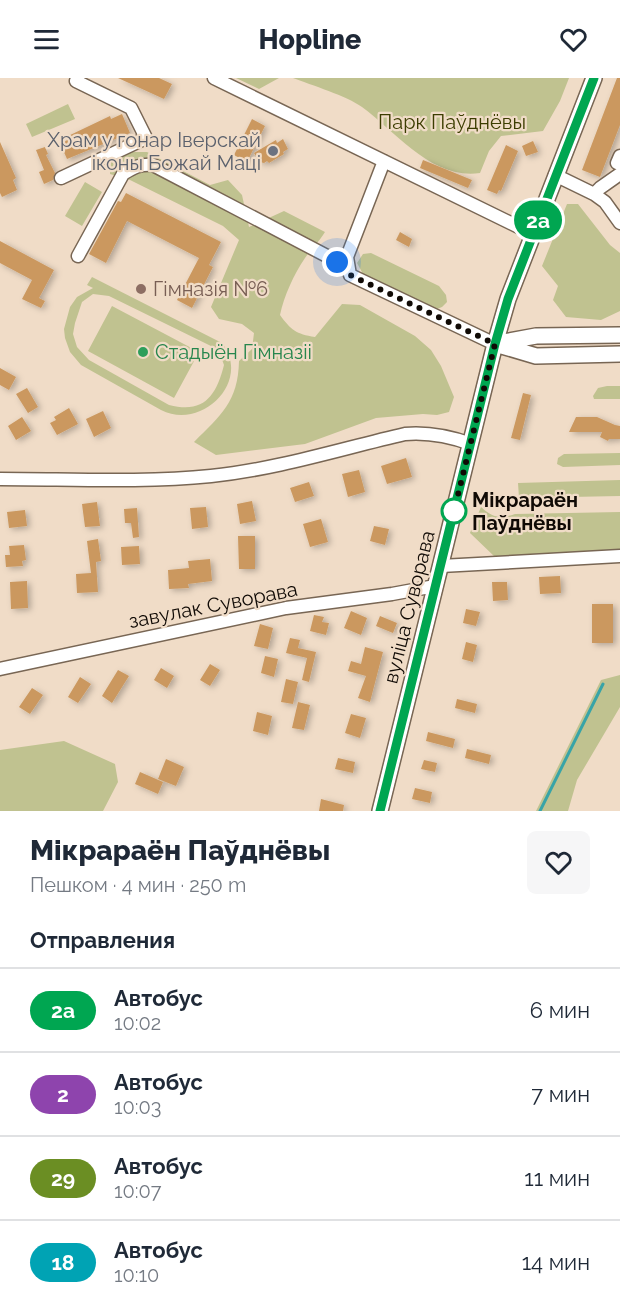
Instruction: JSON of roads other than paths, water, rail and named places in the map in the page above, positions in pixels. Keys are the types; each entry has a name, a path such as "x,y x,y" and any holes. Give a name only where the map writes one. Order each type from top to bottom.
{"main road":[{"name":"вуліца Суворава","path":"380,811 508,299 594,78"},
{"path":"495,344 536,336 620,335"},
{"path":"495,344 536,356 620,354"}],"street":[{"path":"61,178 146,138 131,108 76,81 78,78"},
{"path":"214,78 533,234"},
{"path":"384,161 347,257 350,275 495,344"},
{"path":"78,256 123,174 144,164 153,165 348,267"},
{"path":"594,194 619,164"},
{"path":"555,175 594,194 605,202 620,223"},
{"path":"0,479 210,476 285,464 388,438 420,433 435,434 471,444"},
{"path":"441,566 620,556"},
{"name":"завулак Суворава","path":"0,669 286,608 435,586"}],"waterway":[{"path":"540,811 603,684"}],"place":[{"name":"Храм у гонар Іверскай іконы Божай Маці","path":"273,151"},
{"name":"Гімназія №6","path":"141,289"},
{"name":"Стадыён Гімназіі","path":"143,352"},
{"name":"Мікрараён Паўднёвы","path":"454,511"}],"park label":[{"name":"Парк Паўднёвы","path":"452,122"}]}
